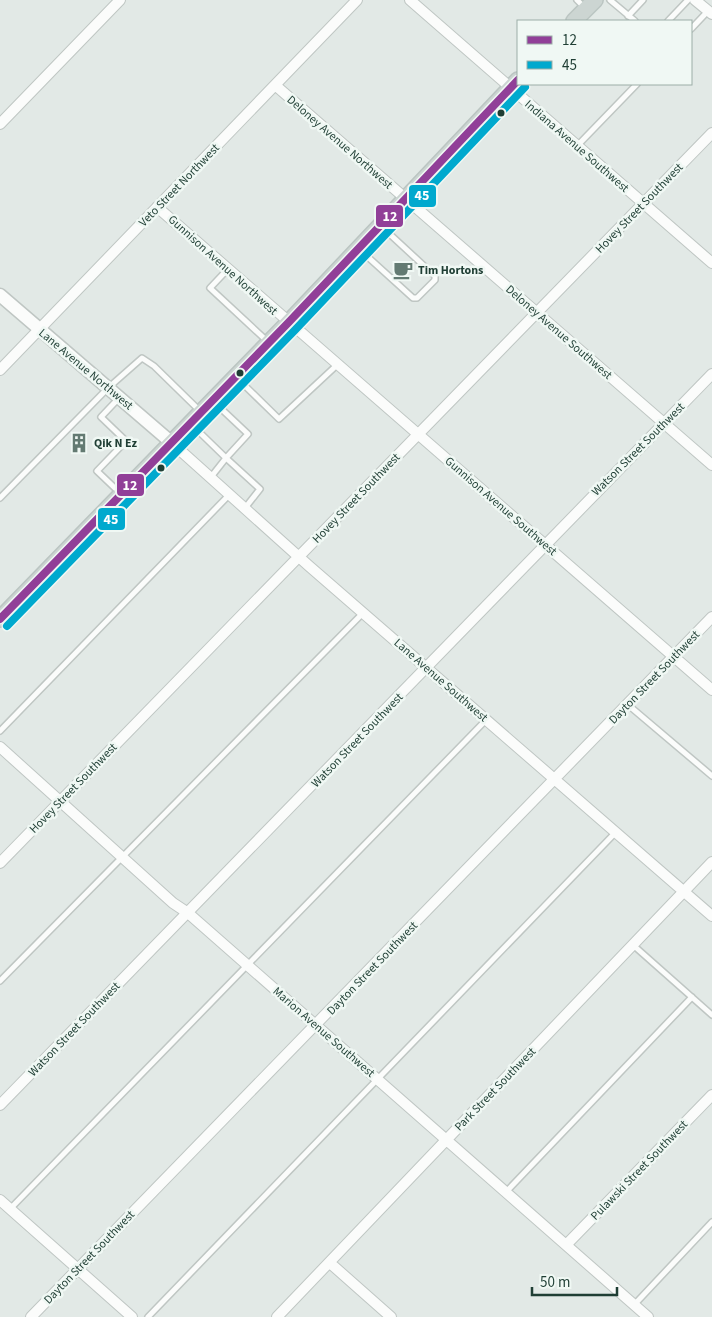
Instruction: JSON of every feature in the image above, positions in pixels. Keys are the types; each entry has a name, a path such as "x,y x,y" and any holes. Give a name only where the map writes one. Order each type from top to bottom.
{"main road":[{"path":"575,20 586,3"},
{"path":"0,620 269,343 514,84"}],"street":[{"path":"0,124 120,0"},
{"name":"Veto Street Northwest","path":"0,370 357,0"},
{"name":"Indiana Avenue Southwest","path":"410,0 514,84 577,146 712,263"},
{"path":"696,0 710,13"},
{"name":"Deloney Avenue Northwest","path":"275,85 406,200"},
{"name":"Hovey Street Southwest","path":"0,863 712,133"},
{"name":"Deloney Avenue Southwest","path":"406,200 712,465"},
{"name":"Gunnison Avenue Northwest","path":"158,207 288,323"},
{"name":"Lane Avenue Northwest","path":"0,296 172,442"},
{"name":"Gunnison Avenue Southwest","path":"288,323 712,690"},
{"name":"Watson Street Southwest","path":"0,1105 427,668 663,422 712,374"},
{"name":"Lane Avenue Southwest","path":"172,442 299,557 712,916"},
{"name":"Dayton Street Southwest","path":"31,1317 712,618"},
{"name":"Marion Avenue Southwest","path":"0,747 173,902 248,965 648,1317"},
{"name":"Park Street Southwest","path":"277,1317 712,862"},
{"name":"Pulawski Street Southwest","path":"566,1246 712,1095"},
{"path":"0,1200 132,1317"},
{"path":"330,1263 392,1317"}],"lane":[{"path":"610,0 634,20"},
{"path":"628,16 643,0"},
{"path":"669,20 688,0"},
{"path":"692,28 710,13"},
{"path":"577,146 636,85"},
{"path":"359,249 413,298 418,298 435,280 435,276 380,226"},
{"path":"228,269 210,288 269,343"},
{"path":"0,498 108,388 142,358 154,366 201,412"},
{"path":"236,377 279,419 337,365"},
{"path":"119,398 102,417 126,441 97,471 122,494"},
{"path":"210,477 248,434 213,400"},
{"path":"191,423 260,489 245,508"},
{"path":"0,731 230,494"},
{"path":"0,981 363,612"},
{"path":"627,704 712,776"},
{"path":"10,1209 486,719"},
{"path":"148,1317 616,832"},
{"path":"633,944 712,1015"},
{"path":"506,1192 692,997"},
{"path":"634,1305 712,1222"}],"transit line":[{"name":"12","path":"0,619 288,323 517,81"},
{"name":"45","path":"7,626 295,330 525,87"}],"place":[{"name":"Tim Hortons","path":"403,270"},
{"name":"Qik N Ez","path":"79,443"}]}
